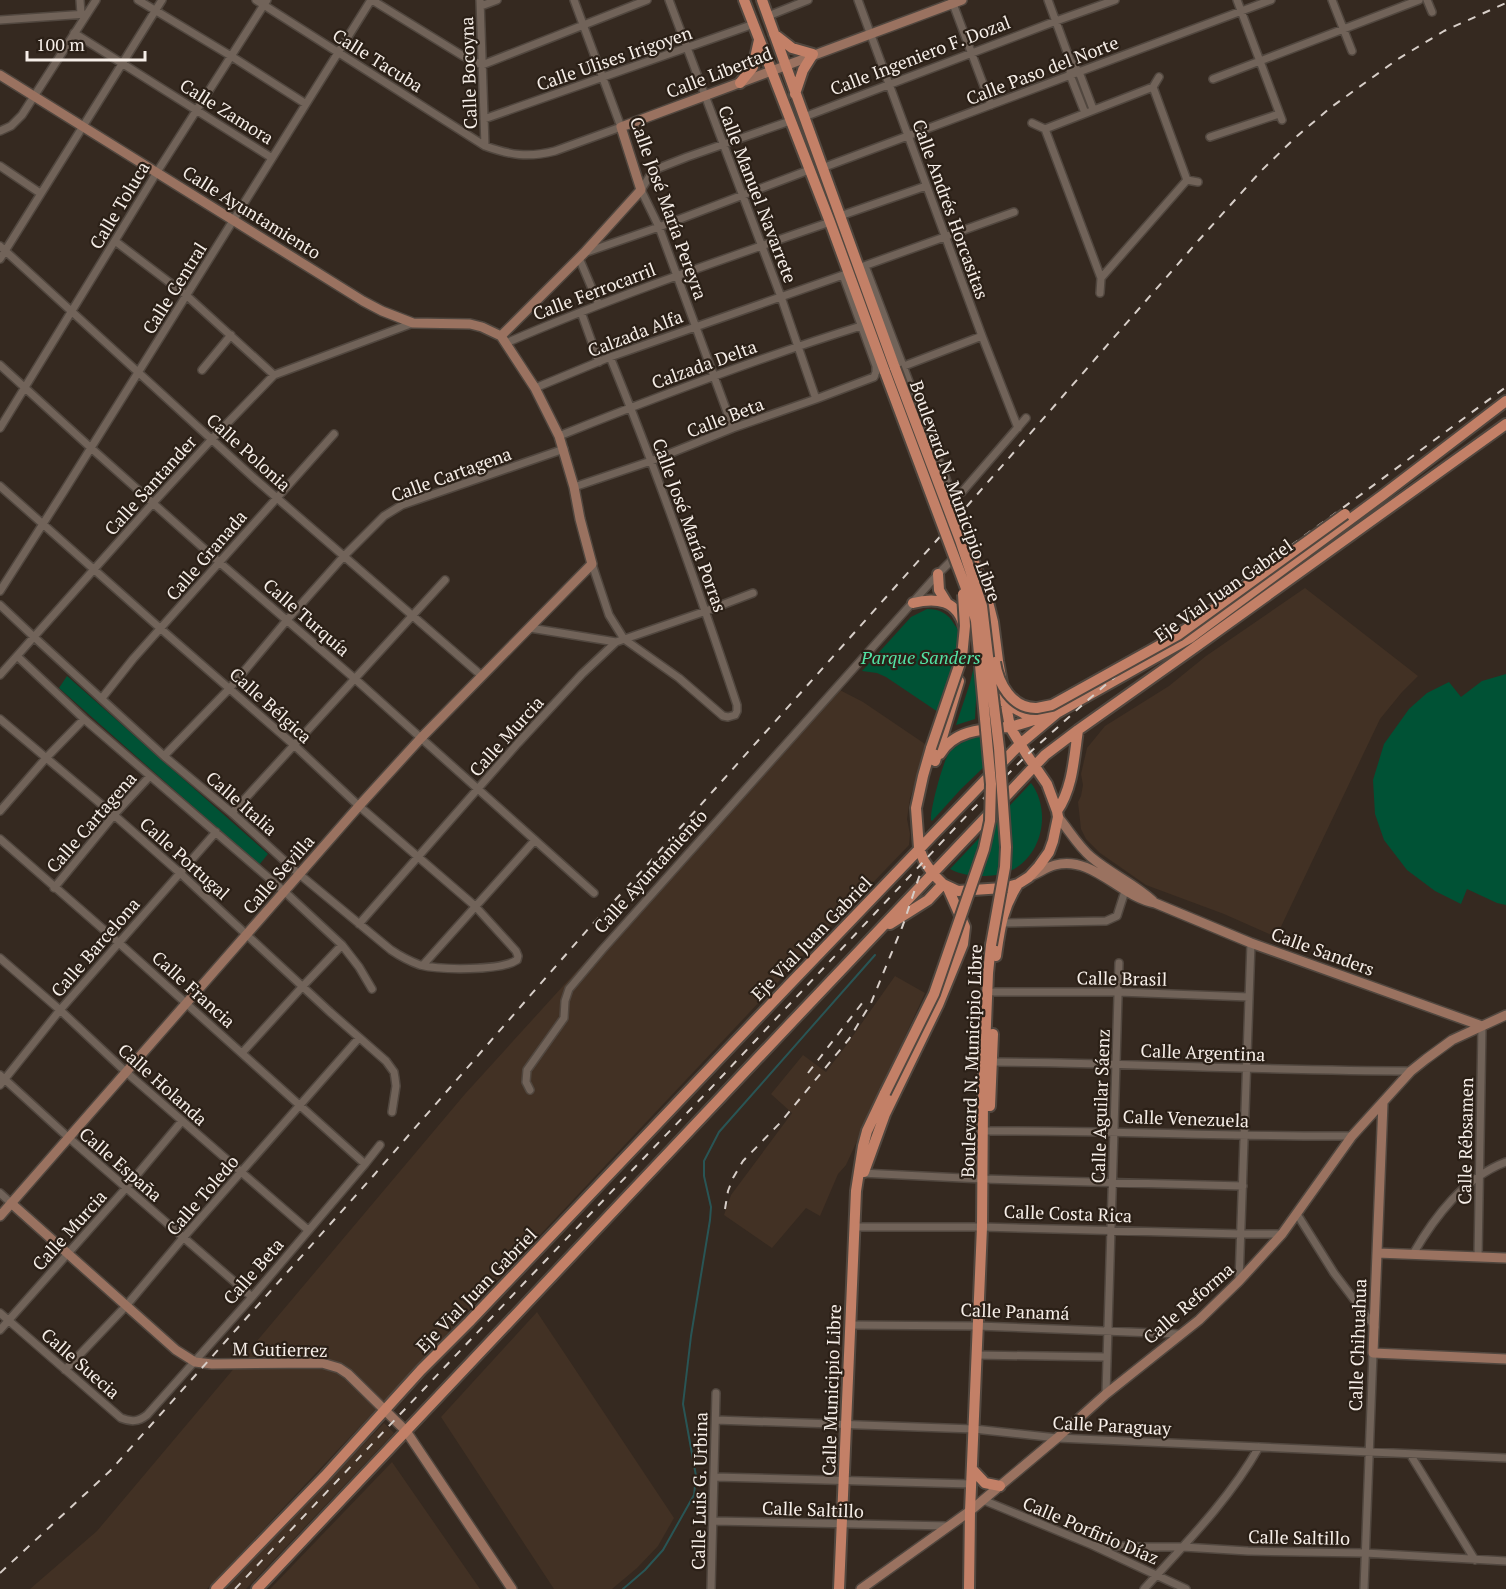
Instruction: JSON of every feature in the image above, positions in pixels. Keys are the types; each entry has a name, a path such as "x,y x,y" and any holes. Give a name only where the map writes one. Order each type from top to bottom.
{"main road":[{"name":"Boulevard N. Municipio Libre","path":"744,0 830,222 854,271 890,368 973,610 978,643 991,784 990,820 982,859 934,994 867,1131 863,1146 861,1173"},
{"name":"Boulevard N. Municipio Libre","path":"762,0 840,216 854,271"},
{"name":"Calle Libertad","path":"621,127 955,1"},
{"path":"774,34 792,48 813,54 801,76 795,94"},
{"path":"740,83 753,67 759,39"},
{"name":"Calle Ayuntamiento","path":"0,75 382,311 413,323 470,324 482,327 504,339"},
{"name":"Calle José María Pereyra","path":"621,127 641,190"},
{"path":"592,564 559,436 535,388 504,339 641,190"},
{"name":"Boulevard N. Municipio Libre","path":"890,368 960,540 982,606 999,748 1006,847 1005,867 988,973 983,1101 982,1227 969,1589"},
{"name":"Eje Vial Juan Gabriel","path":"216,1589 421,1370 1020,744 1057,713 1190,638 1506,401"},
{"name":"Eje Vial Juan Gabriel","path":"257,1589 1045,755 1506,424"},
{"path":"982,606 996,671 1006,692 1024,706 1036,708 1052,705 1178,635 1345,514 1383,495"},
{"path":"968,544 993,622 1010,727 1047,784 1057,814"},
{"name":"Calle Sevilla","path":"0,1216 359,806 592,564"},
{"path":"960,573 965,617 962,657 922,776 916,808 919,848 933,874 945,885 958,891 1004,888 1029,878 1049,852 1053,841 1057,814 1070,785 1078,730"},
{"path":"917,819 964,666 966,650 963,620 947,603 939,590 938,574"},
{"path":"913,603 931,600 947,603"},
{"path":"1005,703 1036,718"},
{"path":"934,765 949,743 963,734 981,729 1010,727 1057,713"},
{"name":"Calle Sanders","path":"1057,814 1090,857 1155,903"},
{"name":"Calle Sanders","path":"1029,878 1056,865 1076,864 1095,872 1140,899 1155,903 1251,943 1482,1026"},
{"path":"984,1127 990,1109 995,964 1003,912 1018,884"},
{"path":"882,928 928,900 945,885"},
{"path":"861,1173 885,1114 938,1005 963,944 965,927 945,885"},
{"name":"Calle Reforma","path":"861,1589 970,1511 1106,1394 1199,1320 1282,1234 1352,1136 1411,1071 1452,1040 1506,1015"},
{"name":"Calle Chihuahua","path":"1373,1353 1383,1103"},
{"name":"Calle Municipio Libre","path":"839,1589 854,1227 856,1191 861,1173"},
{"path":"11,1203 176,1350 195,1362"},
{"path":"1377,1253 1506,1258"},
{"path":"1373,1353 1506,1359"},
{"name":"M Gutierrez","path":"195,1362 212,1364 322,1363 348,1374 406,1431 512,1589"},
{"path":"972,1469 985,1483 1000,1486"}],"street":[{"path":"80,0 84,14"},
{"path":"0,131 11,126 22,115 84,14 96,0"},
{"path":"138,0 306,104"},
{"path":"0,259 3,249 162,0"},
{"name":"Calle Tacuba","path":"256,0 266,3 338,53 485,146"},
{"path":"372,0 463,56 482,65 647,0"},
{"name":"Calle Central","path":"0,591 372,0"},
{"path":"480,3 497,0"},
{"name":"Calle José María Pereyra","path":"574,0 621,127"},
{"name":"Calle Manuel Navarrete","path":"669,0 781,297 816,399"},
{"path":"768,16 807,0"},
{"name":"Calle Andrés Horcasitas","path":"858,0 945,238 1018,428"},
{"path":"1048,0 1070,60 1079,72 1093,109"},
{"name":"Calle Ingeniero F. Dozal","path":"804,117 1115,0"},
{"path":"1210,137 1280,117 1238,0"},
{"name":"Calle Paso del Norte","path":"822,168 1271,0"},
{"path":"1332,0 1352,51"},
{"path":"1213,79 1419,0"},
{"path":"1427,0 1432,12"},
{"path":"955,1 991,105"},
{"name":"Calle Toluca","path":"0,428 157,172 266,3"},
{"name":"Calle Bocoyna","path":"480,3 485,146"},
{"path":"0,20 84,14"},
{"name":"Calle Ulises Irigoyen","path":"484,119 754,24"},
{"name":"Calle Zamora","path":"74,33 272,158"},
{"path":"1070,60 1070,75 1085,113"},
{"path":"1045,129 1153,87 1159,77"},
{"path":"1153,87 1187,180"},
{"path":"641,190 651,174 659,168 790,120"},
{"path":"1032,123 1045,129 1101,278 1100,293"},
{"name":"Calle Libertad","path":"485,146 511,154 545,154 621,127"},
{"path":"0,166 40,193"},
{"path":"599,305 581,255 809,170"},
{"path":"1187,180 1198,182"},
{"path":"1101,278 1187,180"},
{"path":"840,216 926,186"},
{"name":"Calle José María Pereyra","path":"641,190 659,227 733,428"},
{"name":"Calzada Alfa","path":"535,388 610,357 1014,212"},
{"name":"Calle Ferrocarril","path":"504,339 830,222"},
{"path":"115,241 186,295 274,375"},
{"name":"Calle Polonia","path":"3,249 255,479 482,676"},
{"path":"854,271 861,326 890,368 948,487 955,494 962,492 1026,418"},
{"path":"580,312 599,362"},
{"name":"Calle Santander","path":"0,675 153,503 274,375 413,323"},
{"name":"Calzada Delta","path":"559,436 713,376 861,326"},
{"path":"202,370 231,335"},
{"name":"Calle Beta","path":"574,487 651,461 733,428 874,377 876,372 982,336"},
{"name":"Calle José María Porras","path":"610,357 631,407 706,611 737,705 735,716 723,716 679,678 624,639"},
{"name":"Calle Turquía","path":"0,365 594,893"},
{"name":"Calle Granada","path":"102,698 219,562 334,434"},
{"name":"Calle Cartagena","path":"164,756 230,688 344,556 384,516 402,505 564,449"},
{"name":"Calle Bélgica","path":"0,486 294,745 359,806 476,906 516,951"},
{"path":"913,603 968,544"},
{"path":"592,564 609,615 624,639"},
{"path":"232,813 445,580"},
{"name":"Calle Murcia","path":"359,924 518,743 601,654 616,642 753,593"},
{"name":"Calle Ayuntamiento","path":"530,1090 526,1082 527,1070 564,1018 565,1001 569,989 913,603"},
{"name":"Calle Italia","path":"0,604 164,756 232,813 299,874 401,957 423,965 451,968 488,967 516,962 518,958 516,951"},
{"path":"530,628 616,642"},
{"path":"17,657 84,719 285,892 342,945 372,989"},
{"name":"Calle Portugal","path":"0,719 180,873 386,1061 394,1072 396,1086 392,1112"},
{"path":"0,811 84,719"},
{"name":"Calle Cartagena","path":"54,888 114,815 150,776"},
{"name":"Calle Barcelona","path":"2,1080 60,1010 216,832"},
{"name":"Calle Francia","path":"0,839 365,1164"},
{"path":"423,965 535,840"},
{"path":"1001,923 1106,921 1117,916 1125,891"},
{"path":"1239,1281 1251,943"},
{"path":"242,1053 342,945"},
{"name":"Calle Holanda","path":"0,958 126,1072 308,1230"},
{"name":"Calle Aguilar Sáenz","path":"1106,1394 1119,963"},
{"name":"Calle Brasil","path":"994,992 1119,992 1249,997"},
{"name":"Calle Rébsamen","path":"1478,1257 1482,1026"},
{"name":"Calle Toledo","path":"65,1370 126,1306 359,1038"},
{"name":"Calle Argentina","path":"993,1062 1411,1071"},
{"name":"Calle España","path":"2,1080 252,1296"},
{"name":"Calle Murcia","path":"0,1330 182,1121"},
{"name":"Calle Venezuela","path":"984,1127 1352,1136"},
{"name":"Calle Beta","path":"147,1415 380,1145"},
{"path":"1413,1254 1426,1232 1453,1197 1479,1177 1506,1162"},
{"path":"861,1173 982,1179 1243,1186"},
{"path":"0,1193 11,1203"},
{"path":"1297,1214 1334,1273 1375,1327"},
{"name":"Calle Costa Rica","path":"854,1227 982,1227 1282,1234"},
{"name":"Calle Suecia","path":"0,1313 121,1418 136,1421 147,1415"},
{"name":"Calle Panamá","path":"850,1324 977,1326 1180,1334"},
{"name":"Calle Chihuahua","path":"1364,1589 1373,1353"},
{"path":"976,1355 1107,1357"},
{"name":"Calle Luis G. Urbina","path":"711,1589 716,1393"},
{"name":"Calle Paraguay","path":"716,1420 974,1429 1057,1438 1506,1458"},
{"path":"1144,1589 1220,1503 1259,1447"},
{"path":"1410,1454 1475,1560"},
{"path":"714,1477 971,1484"},
{"name":"Calle Porfirio Díaz","path":"983,1500 1092,1545 1186,1589"},
{"name":"Calle Saltillo","path":"713,1521 949,1526"},
{"name":"Calle Saltillo","path":"1092,1545 1365,1553 1506,1561"}],"shaded area":[{"path":"1305,588 1418,676 1380,719 1276,937 1224,914 1146,885 1100,853 1086,839 1081,829 1078,802 1083,785 1081,774 1087,748 1105,726 1169,686 1206,656"},
{"path":"832,686 863,702 928,746 910,798 907,819 910,834 909,845 207,1589 30,1589 97,1531 465,1094"},
{"path":"895,976 925,993 820,1216 806,1208 772,1248 724,1215 731,1195 792,1113 771,1094 803,1055 826,1072"},
{"path":"537,1312 674,1518 658,1546 612,1589 554,1589 441,1417"},
{"path":"384,1423 394,1433 246,1589 226,1589"},
{"path":"392,1462 480,1589 270,1589"}],"green space":[{"name":"Parque Sanders","path":"927,609 946,614 957,628 961,638 956,666 938,712 886,677 862,671 911,617"},
{"path":"975,662 978,662 975,719 956,725 970,683"},
{"path":"1506,674 1506,905 1467,889 1461,904 1435,891 1407,870 1384,840 1375,814 1373,780 1384,744 1409,709 1427,693 1449,682 1461,697 1482,681"},
{"path":"67,676 268,854 259,865 59,688"},
{"path":"982,736 986,765 932,821 935,797 949,753 956,746"},
{"path":"1031,783 1041,807 1042,819 1036,844 1030,855 1010,871 996,875 970,875 950,869"}],"waterway":[{"path":"623,1589 663,1550 694,1495 696,1476 683,1404 691,1336 710,1220 711,1207 704,1176 704,1161 719,1132 875,955"}],"railway":[{"path":"0,1573 110,1471 374,1175 589,928 954,521 1261,171 1330,108 1398,59 1444,31 1506,3"},
{"path":"235,1589 971,811 1027,755 1142,654 1506,387"},
{"path":"725,1209 728,1191 743,1161 780,1123 849,1039 871,1003 925,866"},
{"path":"808,1073 863,1002"}]}
